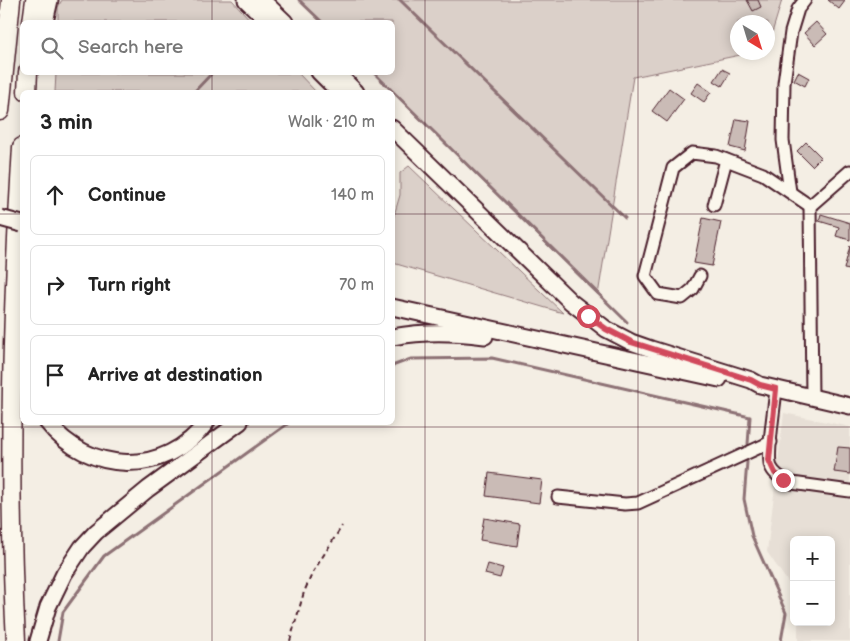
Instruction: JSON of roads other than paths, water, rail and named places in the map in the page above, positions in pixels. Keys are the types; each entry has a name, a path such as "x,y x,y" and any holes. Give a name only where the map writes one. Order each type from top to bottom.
{"highway":[{"path":"0,111 11,0"},
{"path":"32,20 35,0"},
{"path":"27,90 28,75"},
{"path":"16,641 10,500 10,424 13,303 20,182"}],"main road":[{"path":"45,20 50,0"},
{"path":"246,0 266,20"},
{"path":"262,0 283,20"},
{"path":"31,90 34,75"},
{"path":"322,75 337,90"},
{"path":"339,75 354,90"},
{"path":"395,131 571,302 606,329 651,350 776,389 850,406"},
{"path":"0,211 20,216"},
{"path":"0,218 20,223"},
{"path":"395,300 756,383"},
{"path":"13,303 20,344"},
{"path":"395,308 749,386 756,383"},
{"path":"395,336 418,332 452,332 592,351"},
{"path":"50,425 62,439 82,453 124,463 149,460 171,453 190,440 204,425"},
{"path":"38,641 48,607 64,574 77,554 96,532 148,489 236,425"}],"street":[{"path":"790,192 783,140 784,83 791,32 798,9 805,0"},
{"path":"700,276 693,289 682,298 658,294 645,276 673,168 692,153 716,156 763,174 810,206"},
{"path":"714,205 726,160"},
{"path":"812,397 810,206 850,171"},
{"path":"776,389 769,460 770,466 775,473 783,480 850,491"},
{"path":"558,497 625,504 638,503 771,442"}],"waterway":[{"path":"299,0 320,20"},
{"path":"400,0 625,218"},
{"path":"196,90 210,75"},
{"path":"376,75 391,90"},
{"path":"395,94 627,322"},
{"path":"395,365 411,359 492,358 750,417 748,444"},
{"path":"58,641 63,612 104,556 286,425"},
{"path":"747,462 744,499 752,536 786,613 781,641"}]}
